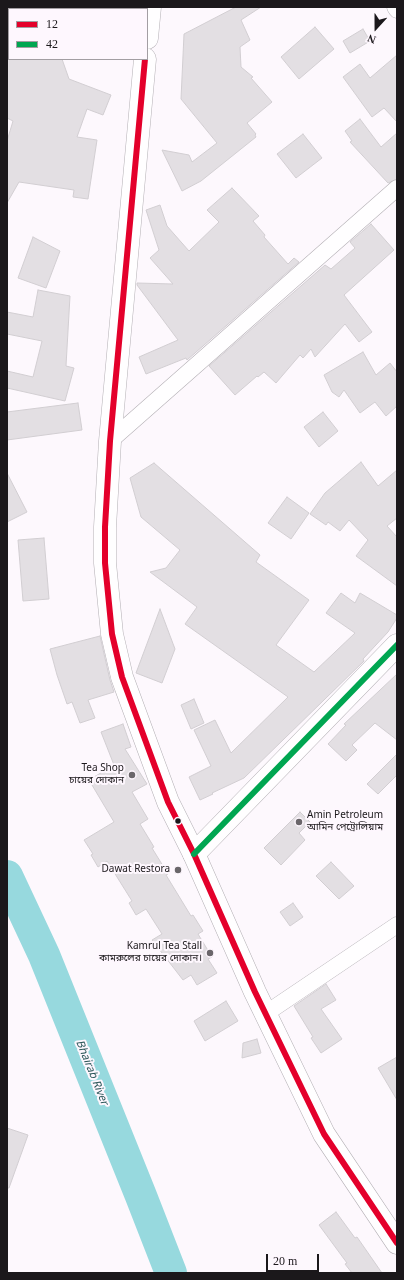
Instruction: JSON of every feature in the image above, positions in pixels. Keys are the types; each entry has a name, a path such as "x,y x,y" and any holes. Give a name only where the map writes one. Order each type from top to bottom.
{"main road":[{"path":"148,28 150,7"},
{"path":"145,60 110,441 105,527 105,563 112,634 122,677 168,802 194,854 265,1014 324,1134 397,1244"},
{"path":"194,854 397,645"}],"street":[{"path":"110,441 397,188"},
{"path":"265,1014 397,925"}],"building":[{"path":"236,7 261,7 241,20 250,40 240,47 241,67 253,77 251,78 272,102 247,123 256,134 256,137 201,181 182,191 162,150 189,155 192,162 217,143 181,99 184,34"},
{"path":"315,27 334,49 299,79 281,57"},
{"path":"363,29 370,41 350,53 343,41"},
{"path":"397,55 397,122 384,108 372,117 343,77 360,64 370,78"},
{"path":"7,59 62,60 69,79 111,95 103,115 87,109 77,137 97,140 88,199 73,197 74,190 19,182 7,203 7,141 13,121 7,118"},
{"path":"360,119 381,147 397,133 397,179 388,183 350,142 352,141 345,131"},
{"path":"303,134 322,158 296,178 277,154"},
{"path":"232,188 259,216 253,221 265,235 264,237 288,264 294,258 299,262 187,360 186,358 146,374 139,357 178,340 137,285 137,283 173,284 150,258 159,250 146,210 160,205 167,226 189,251 219,222 207,210"},
{"path":"371,224 394,250 344,295 372,332 359,342 345,324 315,357 311,349 303,358 300,355 276,383 264,372 258,377 257,376 235,395 209,366 325,265 331,269 355,248 350,242"},
{"path":"33,237 60,251 46,288 18,278"},
{"path":"38,290 70,296 66,366 74,368 65,401 7,388 7,371 33,377 42,341 7,334 7,312 33,317"},
{"path":"363,352 376,375 390,363 397,372 397,406 386,416 375,402 360,413 344,390 339,397 332,392 324,375"},
{"path":"78,403 82,430 7,440 7,412"},
{"path":"323,412 338,431 319,447 304,427"},
{"path":"361,462 378,486 397,470 397,518 387,526 397,537 397,586 356,556 368,540 349,520 340,531 328,522 326,525 310,514 325,493"},
{"path":"154,463 260,555 256,562 309,600 276,645 314,672 355,633 326,613 341,593 355,603 360,593 397,615 397,618 388,632 363,659 364,661 244,778 200,800 189,777 211,766 194,730 215,720 231,753 288,697 185,624 197,607 150,572 166,568 180,550 141,517 130,478"},
{"path":"7,473 27,512 7,522"},
{"path":"287,497 309,513 291,539 268,523"},
{"path":"44,538 49,599 23,601 18,540"},
{"path":"160,609 175,649 162,683 136,673"},
{"path":"100,636 114,692 88,700 95,718 80,723 72,702 67,704 50,649"},
{"path":"397,674 397,740 375,723 352,745 357,750 346,761 328,744 346,725 344,724"},
{"path":"194,699 204,723 191,729 181,705"},
{"path":"123,724 131,747 125,749 147,784 132,792 148,819 140,824 154,847 152,848 168,874 166,875 191,916 193,915 203,931 198,934 212,957 208,959 217,973 197,985 191,975 183,980 152,940 162,934 146,909 136,915 129,903 132,901 107,861 98,867 91,855 93,854 84,840 114,822 89,780 114,765 101,732"},
{"path":"397,754 397,775 378,794 367,784"},
{"path":"300,812 310,822 299,833 305,840 281,865 264,848"},
{"path":"331,862 354,886 339,899 316,876"},
{"path":"293,903 303,917 290,926 280,912"},
{"path":"326,984 336,1000 321,1009 342,1039 321,1053 294,1006"},
{"path":"226,1001 238,1021 205,1041 194,1021"},
{"path":"257,1039 261,1053 242,1058 243,1043"},
{"path":"397,1057 397,1100 378,1068"},
{"path":"7,1128 28,1135 9,1188 7,1188"},
{"path":"336,1212 355,1238 357,1237 382,1273 352,1273 345,1264 347,1263 319,1225"}],"waterway":[{"name":"Bhairab River","path":"7,876 44,955 171,1273"}],"transit line":[{"name":"12","path":"145,60 110,441 105,527 105,563 112,634 122,677 168,802 194,854 255,992 324,1134 397,1243"},
{"name":"42","path":"194,854 397,645"}],"place":[{"name":"Tea Shop চায়ের দোকান","path":"132,775"},
{"name":"Amin Petroleum আমিন পেট্রোলিয়াম","path":"299,822"},
{"name":"Dawat Restora","path":"178,870"},
{"name":"Kamrul Tea Stall কামরুলের চায়ের দোকান।","path":"210,953"}]}
